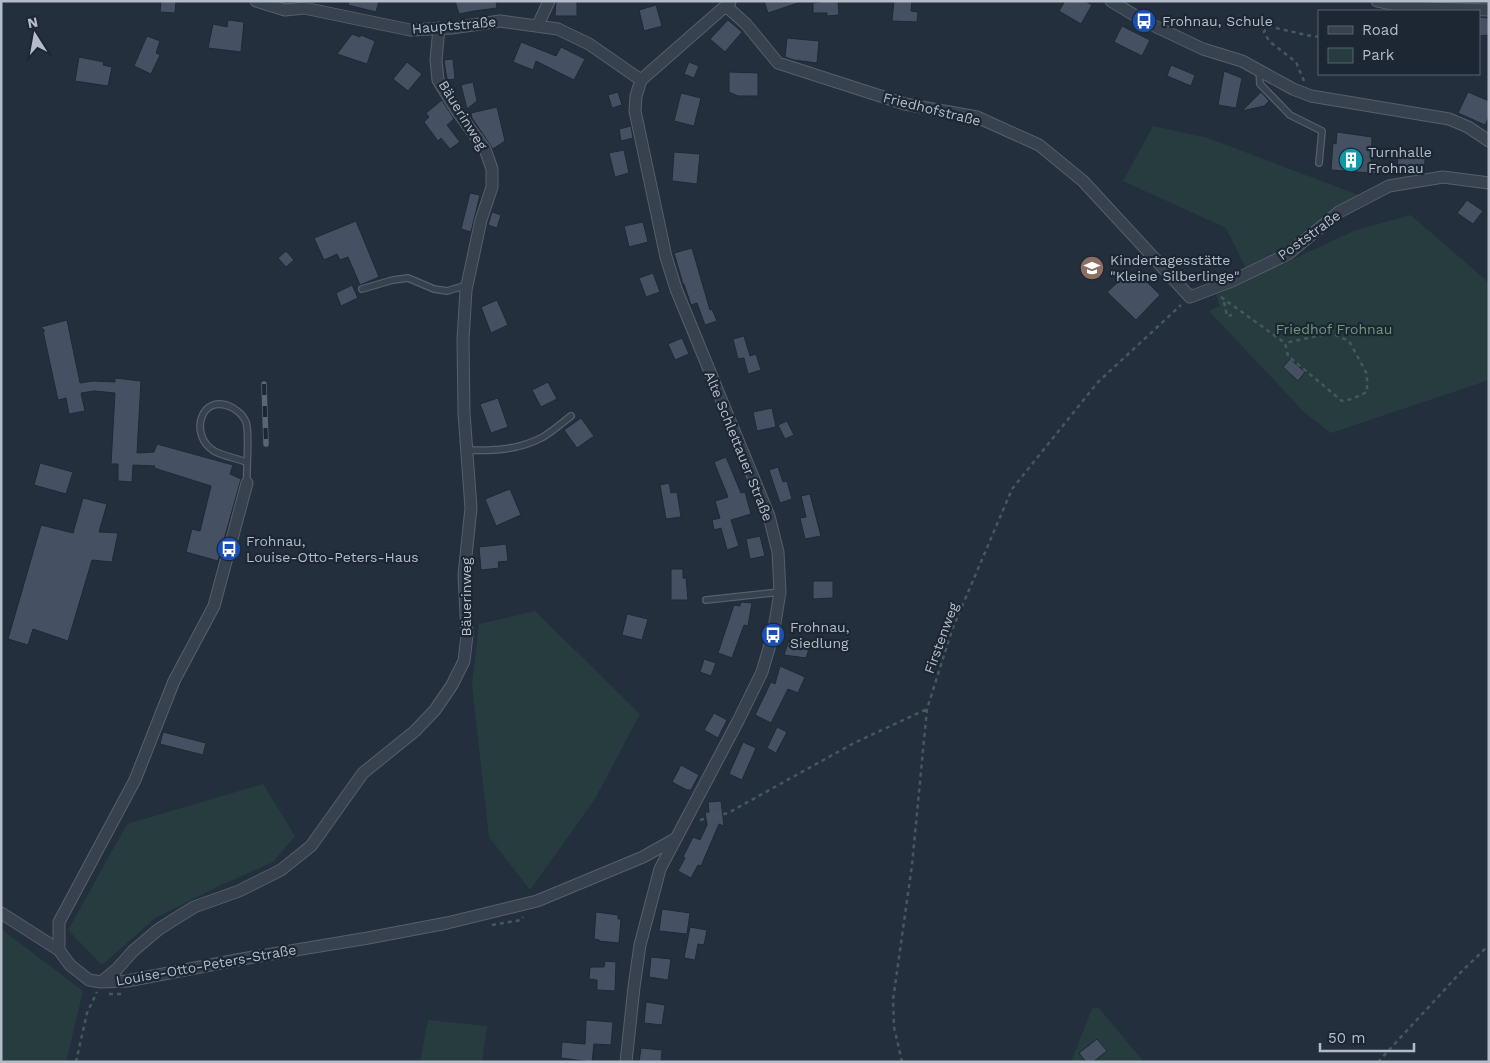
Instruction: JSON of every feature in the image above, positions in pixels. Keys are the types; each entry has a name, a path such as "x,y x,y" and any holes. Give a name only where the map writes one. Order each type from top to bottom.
{"street":[{"name":"Hauptstraße","path":"256,1 285,10 304,8 410,30 452,28 500,21 558,29 582,40 641,80"},
{"path":"538,25 548,1"},
{"path":"1111,1 1202,50 1242,61 1293,90 1311,96 1449,119 1468,127 1489,141"},
{"path":"1377,1 1404,7 1489,10"},
{"path":"641,80 729,4"},
{"name":"Friedhofstraße","path":"729,4 778,63 905,104 976,117 1039,145 1083,181 1190,297"},
{"name":"Bäuerinweg","path":"102,982 117,970 133,951 159,929 194,907 239,891 281,870 311,846 363,773 415,731 434,710 448,691 464,661 467,635 464,575 471,508 464,412 463,340 467,285 481,220 492,187 492,169 485,149 457,111 438,80 436,60 439,28"},
{"name":"Alte Schlettauer Straße","path":"626,1062 640,945 660,870 762,672 773,635 780,592 778,552 769,516 676,289 666,257 635,111 636,96 641,80"},
{"name":"Poststraße","path":"1190,297 1288,254 1338,212 1389,186 1443,178 1489,183"},
{"path":"59,950 59,922 135,780 145,759 174,681 214,606 247,483"},
{"name":"Louise-Otto-Peters-Straße","path":"1,913 59,950 70,965 89,980 102,982 128,981 242,959 368,938 495,912 537,901 643,857 675,839"},
{"path":"643,857 660,870"}],"lane":[{"path":"1259,70 1260,84 1290,115 1322,131 1319,163"},
{"path":"362,289 393,280 408,278 434,289 447,291 467,285"},
{"path":"246,462 213,450 204,440 200,431 201,419 206,409 214,404 222,404 240,412 246,423 247,483"},
{"path":"467,450 493,451 515,448 542,437 571,416"},
{"path":"706,600 780,592"}],"path":[{"path":"1311,96 1296,62 1269,41 1264,32 1267,28 1272,27 1306,36 1318,37"},
{"path":"1214,288 1224,300 1285,343 1288,356 1342,401 1352,399 1367,392 1367,374 1349,341 1331,333 1285,343"},
{"name":"Firstenweg","path":"902,1062 894,1027 894,1000 912,865 927,709 952,630 1012,490 1098,382 1190,297"},
{"path":"1224,300 1228,316 1232,315"},
{"path":"684,824 728,813 854,743 927,709"},
{"path":"1378,1062 1489,944"},
{"path":"76,1062 87,1014 102,982"}],"green space":[{"path":"1153,126 1208,138 1366,198 1288,254 1248,273 1226,228 1123,181"},
{"name":"Friedhof Frohnau","path":"1411,215 1489,283 1489,380 1331,433 1304,412 1209,311 1220,306 1216,295 1356,230"},
{"path":"535,611 640,714 595,799 530,890 489,837 472,685 479,624"},
{"path":"263,784 295,836 273,862 155,918 102,965 68,930 127,824"},
{"path":"1,929 83,991 66,1062 1,1062"},
{"path":"1098,1007 1144,1062 1071,1062 1092,1009"},
{"path":"428,1020 487,1026 482,1062 420,1062"}],"building":[{"path":"161,1 176,1 175,13 160,12"},
{"path":"349,1 379,1 376,12 348,5"},
{"path":"455,1 496,1 497,8 459,14"},
{"path":"556,1 577,1 577,16 555,16"},
{"path":"764,1 797,1 798,3 768,13"},
{"path":"838,1 839,15 827,16 827,13 813,13 813,3"},
{"path":"894,1 912,1 911,11 918,12 917,22 892,21"},
{"path":"1065,1 1085,1 1092,5 1081,24 1059,11"},
{"path":"656,5 662,26 644,31 639,10"},
{"path":"1480,17 1489,18 1489,35 1480,36"},
{"path":"228,20 244,22 241,52 208,48 213,24 227,27"},
{"path":"728,20 742,32 725,52 710,39"},
{"path":"1122,26 1150,40 1142,56 1114,42"},
{"path":"352,34 360,37 361,35 375,41 367,64 337,54"},
{"path":"147,36 160,41 156,53 160,55 151,74 134,66"},
{"path":"787,38 819,41 817,63 785,57"},
{"path":"521,42 556,56 561,47 585,59 574,80 536,61 533,70 513,62"},
{"path":"79,57 104,62 103,65 112,67 108,86 75,81"},
{"path":"453,59 455,79 447,80 444,60"},
{"path":"407,62 422,74 408,91 393,79"},
{"path":"689,62 699,66 694,78 684,74"},
{"path":"1171,65 1195,75 1191,86 1167,76"},
{"path":"1224,71 1242,78 1236,108 1218,105"},
{"path":"729,72 758,73 758,96 738,96 729,92"},
{"path":"473,82 477,101 467,109 461,85"},
{"path":"618,92 622,105 612,108 608,95"},
{"path":"1261,92 1269,101 1264,106 1242,111"},
{"path":"1468,92 1489,101 1489,117 1485,125 1458,113"},
{"path":"681,93 701,98 694,126 674,121"},
{"path":"442,100 454,119 447,125 460,142 450,149 441,138 438,141 424,122 429,117 426,113"},
{"path":"497,107 505,141 493,149 472,118 471,113"},
{"path":"631,126 633,138 621,141 619,129"},
{"name":"Turnhalle Frohnau","path":"1337,132 1372,137 1371,164 1397,168 1396,175 1331,170 1333,143 1336,144"},
{"path":"1399,148 1426,150 1424,171 1397,168"},
{"path":"624,150 629,173 615,177 609,153"},
{"path":"674,152 700,154 697,184 672,181"},
{"path":"470,193 480,195 471,232 461,229"},
{"path":"1467,200 1483,211 1473,224 1457,213"},
{"path":"492,212 501,215 497,228 488,225"},
{"path":"356,221 379,277 360,285 348,257 340,260 337,254 324,260 314,238"},
{"path":"643,222 648,242 629,247 624,226"},
{"path":"692,248 710,310 712,309 717,321 705,325 697,303 691,305 674,253"},
{"path":"286,251 294,260 286,267 278,258"},
{"path":"653,273 660,292 646,297 639,278"},
{"path":"1139,274 1160,295 1136,320 1107,292 1126,275"},
{"path":"352,285 358,298 341,306 336,293"},
{"path":"497,300 508,325 491,333 481,307"},
{"path":"67,320 80,383 93,381 115,382 115,378 141,381 137,453 154,452 157,444 233,465 230,474 241,479 218,561 186,552 192,529 200,531 211,486 154,468 155,466 133,465 132,482 118,481 118,464 111,464 115,393 94,391 81,393 85,411 69,414 66,398 58,400 43,331 45,331 41,327"},
{"path":"744,336 750,356 756,354 761,370 748,374 744,358 738,359 733,339"},
{"path":"682,338 689,354 675,360 668,344"},
{"path":"1290,359 1305,372 1298,381 1283,367"},
{"path":"548,382 557,399 541,407 532,390"},
{"path":"498,398 508,427 491,433 480,404"},
{"path":"772,408 776,427 757,431 753,412"},
{"path":"581,418 594,436 577,448 564,430"},
{"path":"787,421 794,435 785,439 778,425"},
{"path":"726,457 741,493 745,492 751,514 731,520 739,546 727,550 721,528 714,530 712,520 720,518 715,501 728,497 714,462"},
{"path":"40,463 73,472 66,494 34,485"},
{"path":"778,467 783,482 787,481 792,499 780,503 769,470"},
{"path":"669,483 671,493 677,492 681,517 666,519 660,485"},
{"path":"510,489 521,515 496,526 485,499"},
{"path":"810,494 821,536 805,539 800,518 806,517 801,496"},
{"path":"83,498 107,504 99,532 118,533 112,562 92,560 68,641 33,629 28,645 8,639 41,525 73,533"},
{"path":"760,536 765,556 750,559 746,539"},
{"path":"506,544 508,561 498,562 499,568 481,570 479,547"},
{"path":"671,569 683,569 683,578 686,578 688,600 671,600"},
{"path":"813,581 833,581 833,598 813,599"},
{"path":"741,602 752,603 748,626 744,625 732,658 718,653 734,605 740,606"},
{"path":"627,614 648,619 642,640 622,635"},
{"path":"790,637 810,646 806,658 784,655"},
{"path":"704,659 716,663 711,676 700,672"},
{"path":"780,666 805,677 798,693 788,689 771,723 755,715 771,682 775,684"},
{"path":"714,713 727,720 718,738 704,730"},
{"path":"777,727 787,732 776,753 767,748"},
{"path":"163,732 206,743 203,755 160,744"},
{"path":"743,742 756,748 742,780 729,774"},
{"path":"681,765 699,775 691,790 687,790 672,782"},
{"path":"721,801 724,826 719,824 701,866 698,865 691,878 678,871 685,858 683,857 693,837 700,840 707,825 705,812 709,812 708,802"},
{"path":"662,909 690,913 687,934 659,931"},
{"path":"596,912 618,915 618,919 621,919 619,943 594,939"},
{"path":"690,927 707,930 704,945 698,944 695,960 684,958"},
{"path":"651,957 671,959 668,980 649,977"},
{"path":"605,961 616,962 615,991 597,990 597,980 589,979 590,967 604,967"},
{"path":"646,1002 665,1005 662,1025 644,1023"},
{"path":"586,1020 613,1022 611,1045 594,1044 592,1062 561,1058 562,1042 585,1044"},
{"path":"1097,1039 1107,1051 1093,1062 1086,1062 1079,1053"},
{"path":"641,1048 662,1050 661,1062 639,1062"}],"railway":[{"path":"264,384 266,444"}],"place":[{"name":"Frohnau, Schule","path":"1144,21"},
{"name":"Turnhalle Frohnau","path":"1351,160"},
{"name":"Kindertagesstätte \"Kleine Silberlinge\"","path":"1092,268"},
{"name":"Frohnau, Louise-Otto-Peters-Haus","path":"229,549"},
{"name":"Frohnau, Siedlung","path":"773,635"}]}
